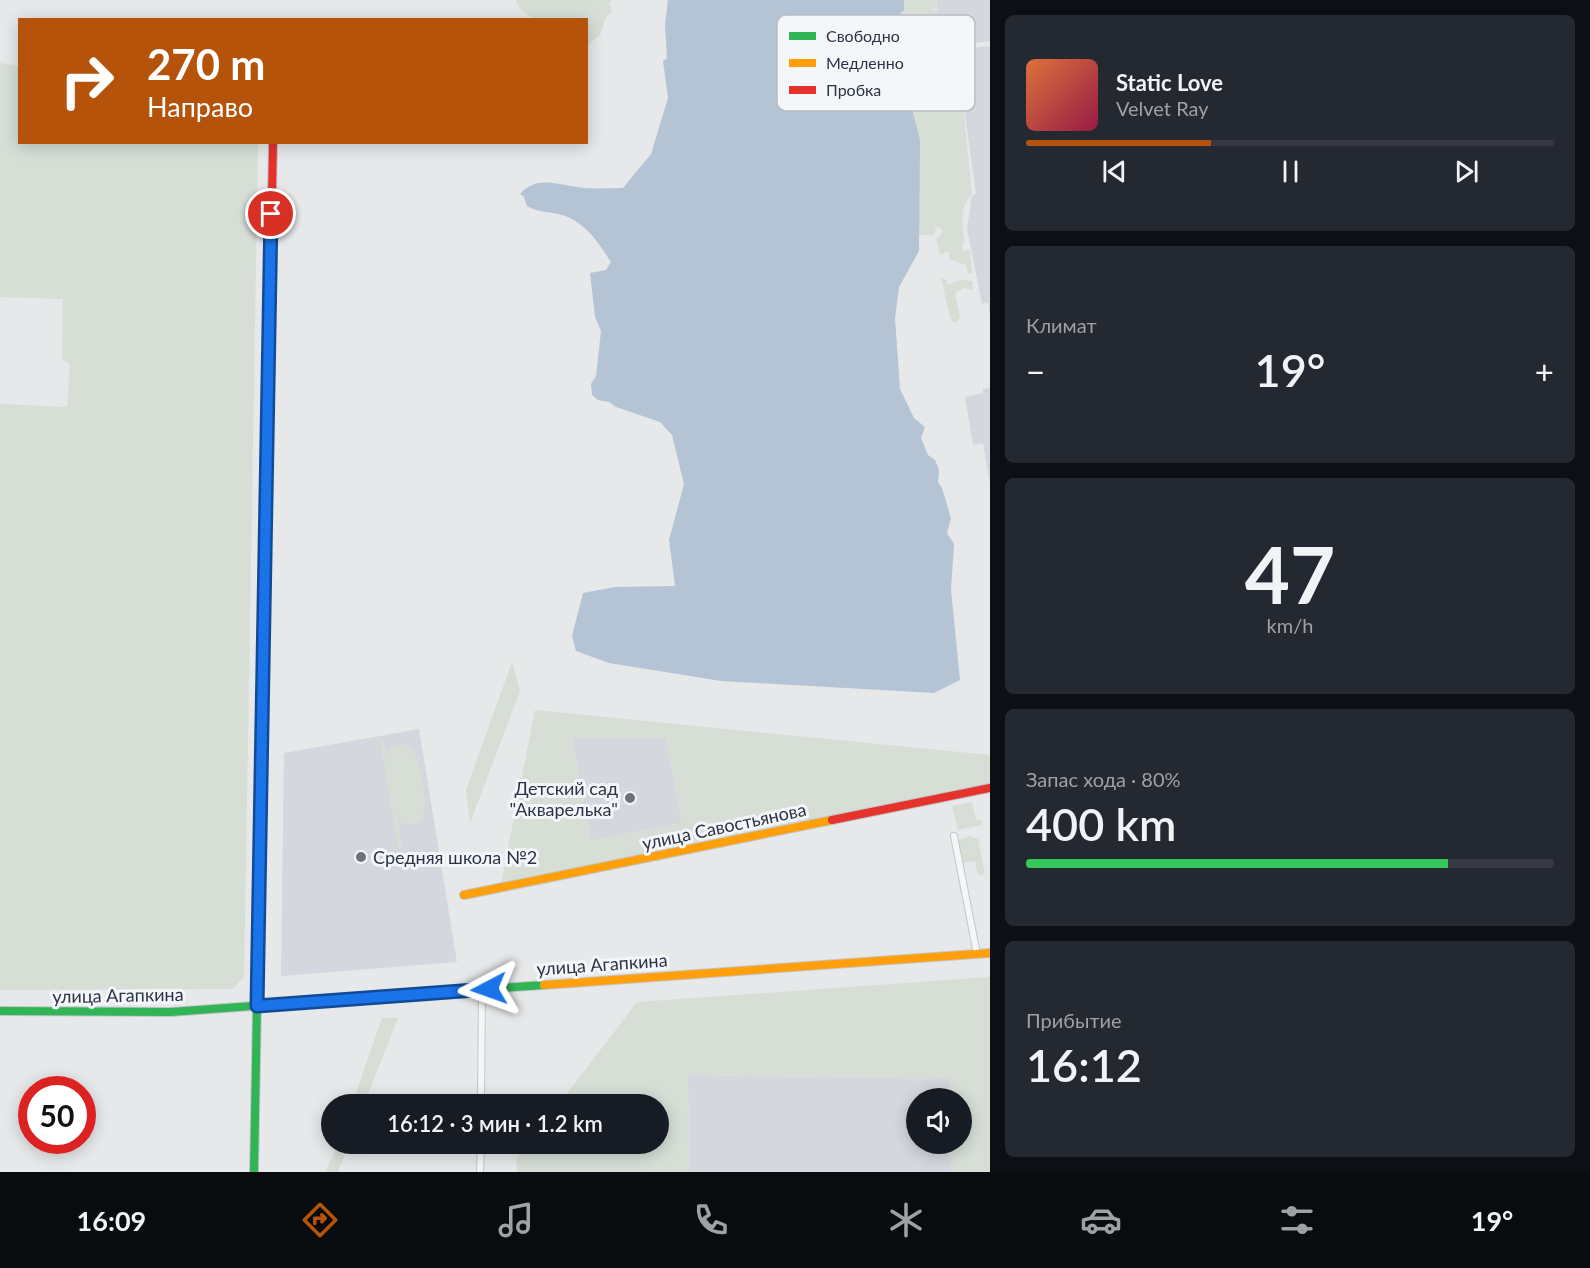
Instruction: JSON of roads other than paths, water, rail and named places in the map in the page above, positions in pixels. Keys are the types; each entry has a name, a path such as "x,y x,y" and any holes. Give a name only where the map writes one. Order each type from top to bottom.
{"street":[{"path":"254,1172 273,144"},
{"name":"улица Савостьянова","path":"464,895 990,788"},
{"path":"954,836 977,954"},
{"name":"улица Агапкина","path":"0,1011 171,1012 990,953"},
{"path":"481,1094 482,990"},
{"path":"480,1154 480,1172"}],"water":[{"path":"668,0 904,0 904,10 898,15 777,15 777,111 913,111 920,140 919,251 899,287 895,318 900,389 914,418 925,427 921,438 928,455 935,460 939,470 938,482 951,518 947,533 954,544 951,590 960,680 934,693 721,681 609,663 576,651 572,636 583,593 615,587 675,586 669,540 684,484 672,435 660,422 598,400 592,395 591,384 596,376 601,331 595,317 590,273 606,270 611,262 593,236 582,226 563,215 527,206 524,197 520,194 534,184 542,183 584,188 623,188 651,154 668,98 663,61 667,58 665,25"}],"place":[{"name":"Детский сад \"Акварелька\"","path":"630,798"},
{"name":"Средняя школа №2","path":"361,857"}]}
